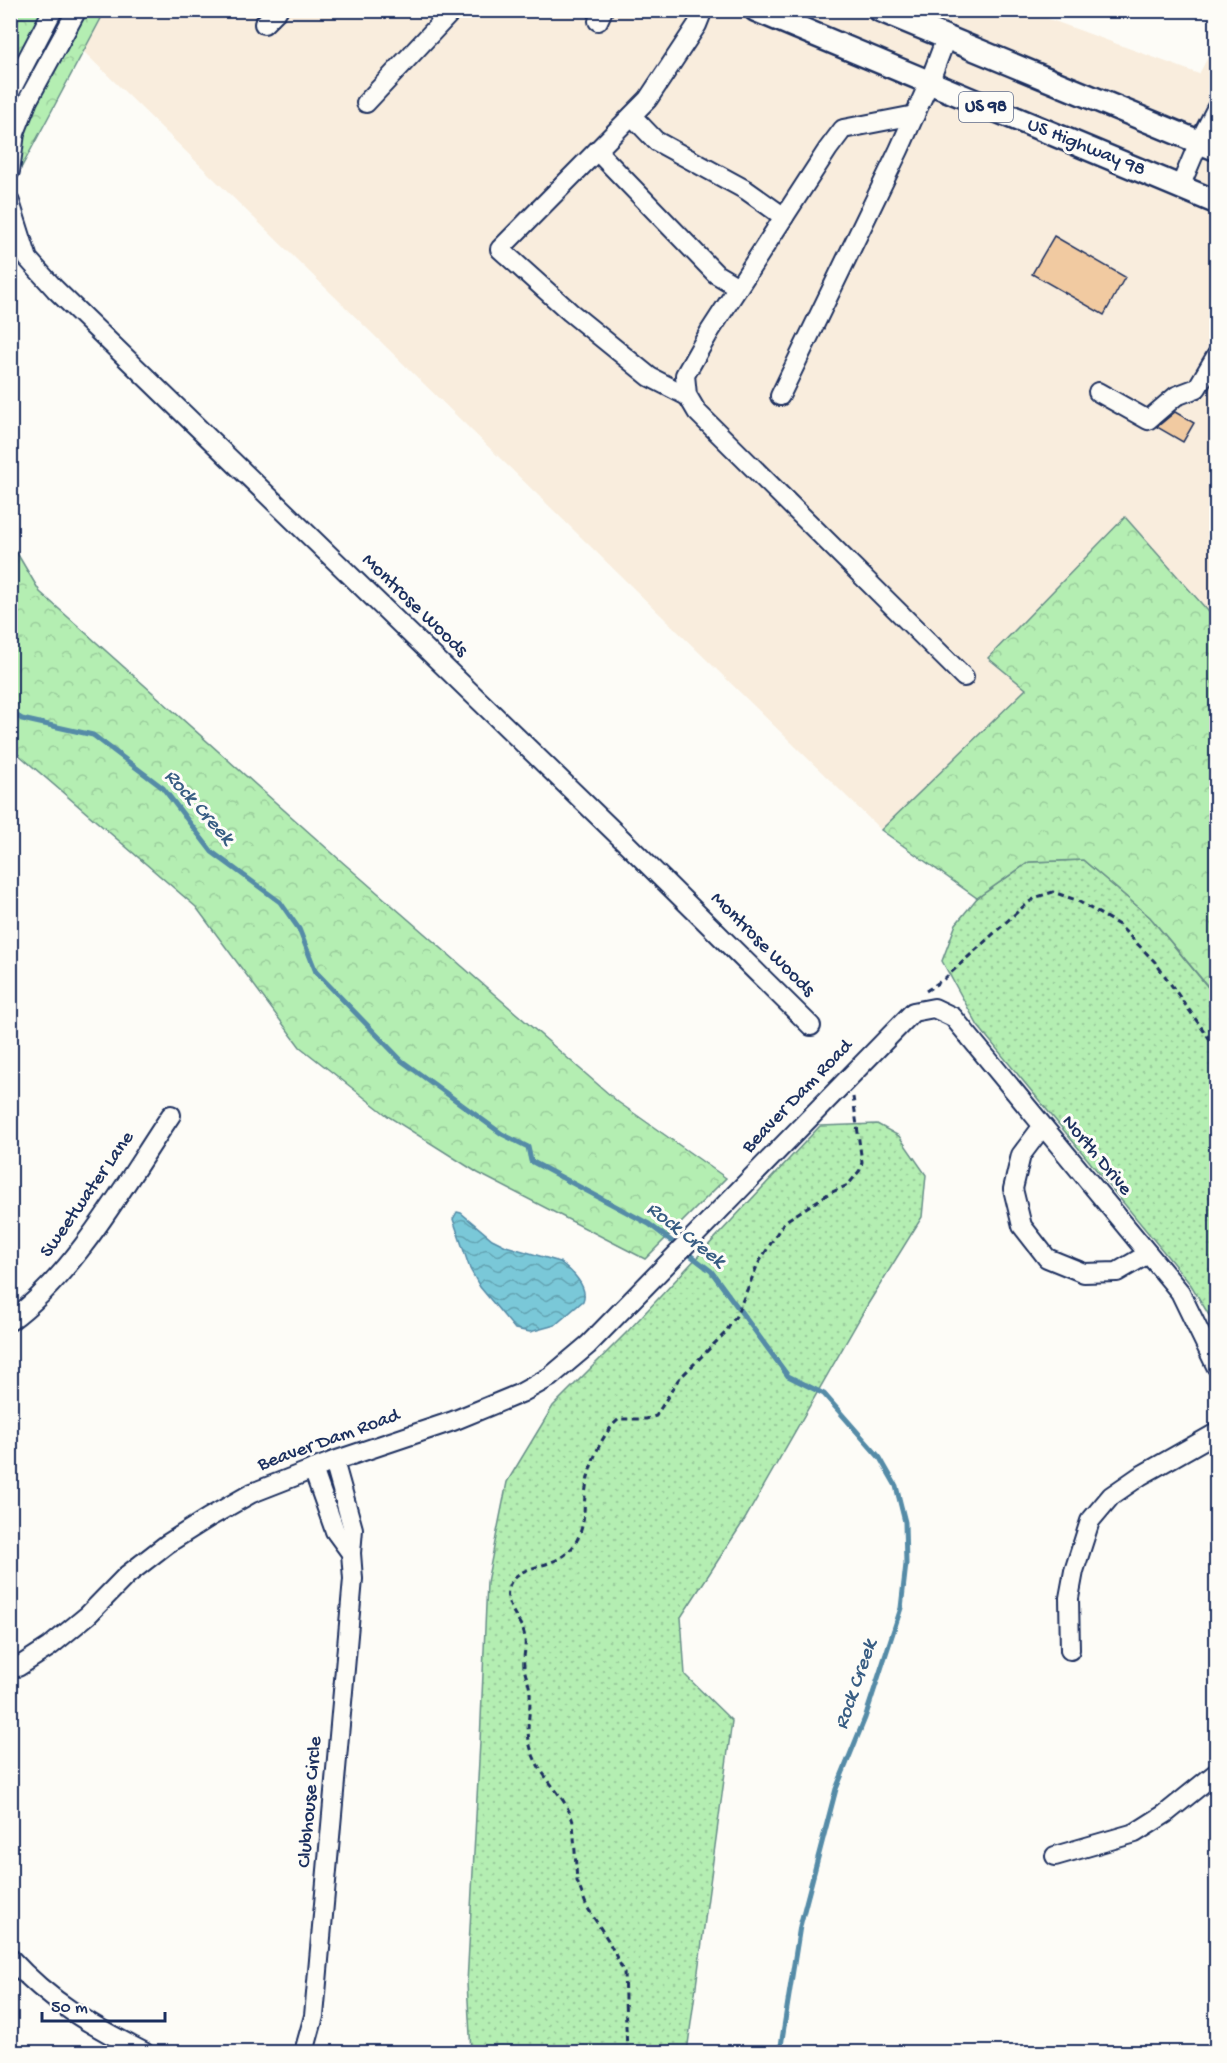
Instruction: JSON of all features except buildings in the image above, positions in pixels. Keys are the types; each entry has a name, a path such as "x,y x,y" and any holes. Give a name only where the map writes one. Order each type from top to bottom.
{"main road":[{"name":"US Highway 98","path":"756,10 1216,202"},
{"name":"US 98","path":"880,10 1208,146"}],"street":[{"path":"10,92 53,10"},
{"path":"10,171 15,133 28,100 77,10"},
{"path":"264,24 278,10"},
{"path":"366,103 453,10"},
{"path":"687,396 650,377 570,312 500,249 648,99 697,25 703,10"},
{"path":"780,396 915,115 946,38"},
{"path":"1180,187 1208,146 1216,109"},
{"path":"915,115 843,129 738,287 685,375 687,396 697,412 964,677"},
{"path":"632,116 656,141 746,190 784,217"},
{"path":"597,151 716,273 738,287"},
{"name":"Montrose Woods","path":"10,202 28,259 55,289 620,837 811,1026"},
{"path":"1098,392 1148,420 1176,396 1197,388 1216,356"},
{"name":"North Drive","path":"913,1012 934,1008 953,1017 1180,1292 1216,1366"},
{"name":"Beaver Dam Road","path":"13,1670 49,1647 88,1615 127,1575 166,1544 252,1493 334,1461 453,1421 521,1393 550,1377 588,1344 661,1271 913,1012"},
{"name":"Sweetwater Lane","path":"10,1321 21,1314 57,1278 78,1252 171,1115"},
{"path":"1042,1127 1021,1155 1013,1189 1022,1226 1047,1258 1084,1273 1118,1272 1148,1254"},
{"path":"1071,1650 1069,1598 1074,1571 1090,1521 1111,1496 1140,1476 1216,1433"},
{"name":"Clubhouse Circle","path":"304,2052 314,2016 353,1579 351,1553 353,1529 334,1461"},
{"path":"313,1470 335,1531 351,1553"},
{"path":"1055,1856 1135,1833 1166,1814 1216,1773"},
{"path":"10,1958 45,1993 92,2025 144,2052"}],"path":[{"path":"998,928 1026,904 1045,893 1053,892 1076,900 1119,925 1155,962 1216,1048"},
{"path":"627,2052 624,1972 608,1940 587,1907 576,1881 573,1822 567,1804 545,1777 532,1753 527,1730 530,1694 524,1668 525,1640 520,1623 513,1614 508,1588 514,1579 529,1570 563,1557 574,1547 584,1522 586,1486 590,1471 609,1428 619,1419 646,1419 656,1416 678,1380 725,1333 736,1316 758,1264 784,1222 828,1194 848,1185 860,1170 862,1162 850,1076"}],"shaded area":[{"path":"105,10 1027,11 1199,74 1216,42 1216,620 1125,517 988,659 1026,689 881,830 83,51"}],"green space":[{"path":"11,11 105,11 11,187"},
{"path":"1125,517 1216,620 1216,996 1150,917 1083,860 1029,862 977,898 881,830 1026,689 988,658"},
{"path":"11,543 40,592 340,860 618,1102 726,1178 645,1259 478,1173 389,1117 300,1047 196,907 11,748"},
{"path":"1083,860 1150,917 1216,997 1216,1327 1191,1285 978,1026 942,961 956,924 977,898 1029,862"},
{"path":"877,1124 899,1136 926,1175 922,1217 868,1304 745,1519 681,1617 685,1675 732,1721 687,2052 471,2052 467,1983 487,1582 507,1482 553,1406 628,1331 820,1126"}],"water":[{"path":"457,1212 492,1239 506,1246 560,1262 574,1274 581,1285 583,1301 555,1325 530,1332 515,1329 480,1287 470,1269 453,1219"}],"waterway":[{"name":"Rock Creek","path":"10,712 22,719 93,735 163,788 212,852 280,902 299,929 316,972 402,1061 502,1134 528,1147 531,1161 649,1224 711,1271 788,1376 824,1394 880,1458 896,1486 905,1522 906,1564 901,1608 865,1718 836,1789 800,1926 780,2052"}]}
